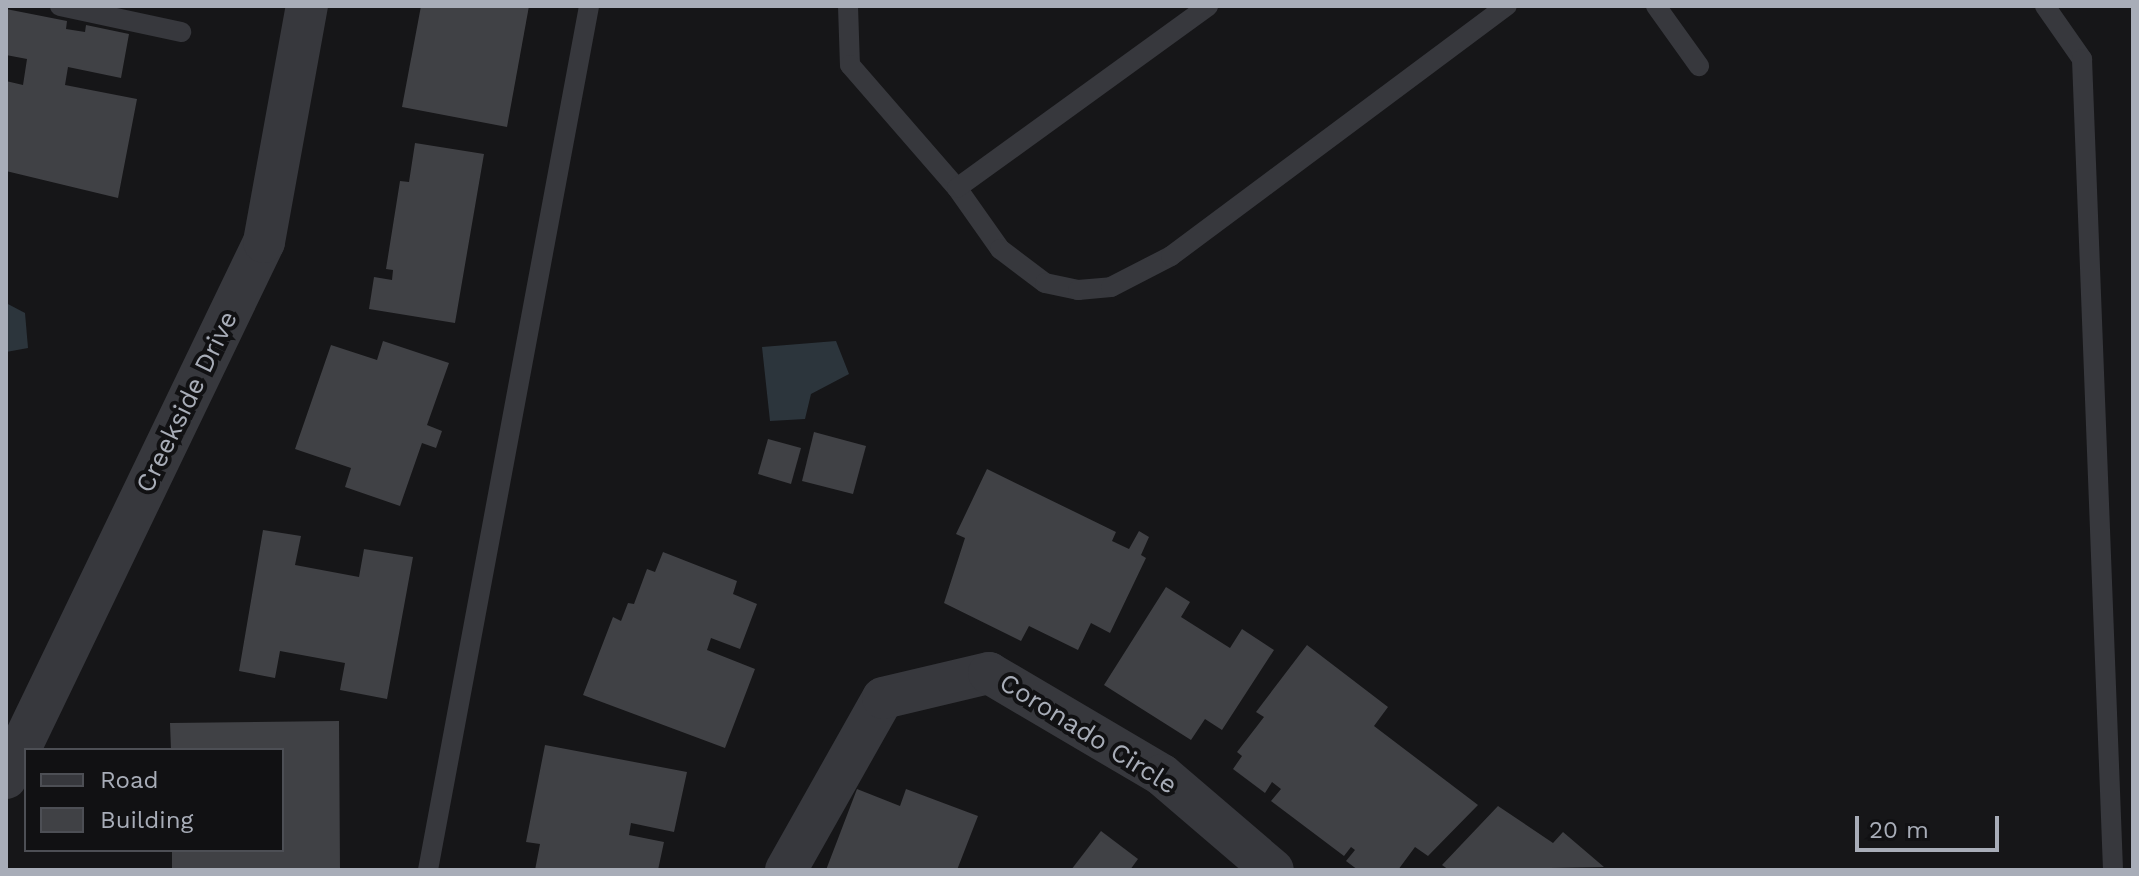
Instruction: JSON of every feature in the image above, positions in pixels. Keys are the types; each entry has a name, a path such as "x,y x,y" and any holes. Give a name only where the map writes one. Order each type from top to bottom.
{"street":[{"name":"Creekside Drive","path":"6,778 264,242 307,6"},
{"name":"Coronado Circle","path":"786,870 883,698 989,673 1162,775 1273,870"}],"lane":[{"path":"60,6 181,32"},
{"path":"428,870 589,6"},
{"path":"957,188 1208,6"},
{"path":"850,8 850,65 957,188 1000,249 1045,283 1078,290 1111,287 1171,256 1507,6"},
{"path":"1656,6 1699,66"},
{"path":"2045,6 2082,59 2113,870"}],"shaded area":[{"path":"6,303 25,313 28,348 6,352"},
{"path":"836,341 849,374 811,394 805,419 770,421 762,347"}],"building":[{"path":"421,6 529,6 507,127 402,107"},
{"path":"6,9 67,21 66,29 85,32 86,25 129,34 121,78 68,67 65,85 137,99 118,198 6,171 6,81 23,85 27,59 6,55"},
{"path":"415,143 484,154 455,323 369,309 374,277 392,280 393,270 386,269 400,181 409,182"},
{"path":"383,341 449,363 427,425 442,431 436,448 422,443 400,506 345,487 351,468 295,449 331,345 377,360"},
{"path":"814,432 866,446 853,494 802,481"},
{"path":"768,439 801,448 791,484 758,474"},
{"path":"987,469 1116,532 1112,541 1129,549 1139,531 1149,537 1141,555 1146,558 1110,633 1091,623 1078,650 1029,626 1021,641 944,603 965,538 956,534"},
{"path":"263,530 301,536 295,565 359,577 364,549 413,557 387,699 340,690 345,663 280,651 275,678 239,671"},
{"path":"663,552 737,581 733,594 757,604 740,649 711,638 707,650 755,669 725,748 583,695 613,617 621,621 628,603 634,604 647,569 655,572"},
{"path":"1166,587 1190,602 1181,617 1230,648 1242,629 1274,650 1222,730 1205,719 1191,740 1104,685"},
{"path":"1307,645 1388,707 1374,726 1478,805 1428,856 1415,847 1398,870 1358,870 1346,861 1355,850 1351,847 1344,856 1271,801 1281,789 1272,782 1265,793 1233,769 1242,756 1237,752 1264,717 1256,712"},
{"path":"339,721 340,870 172,870 172,852 284,852 284,748 171,748 170,723"},
{"path":"545,745 687,772 674,832 631,823 629,835 664,842 658,870 535,870 540,844 526,842"},
{"path":"857,789 900,806 906,789 978,816 957,870 826,870"},
{"path":"1498,806 1553,843 1563,832 1604,867 1449,870 1442,865"},
{"path":"1101,831 1138,859 1130,870 1071,870"}]}
